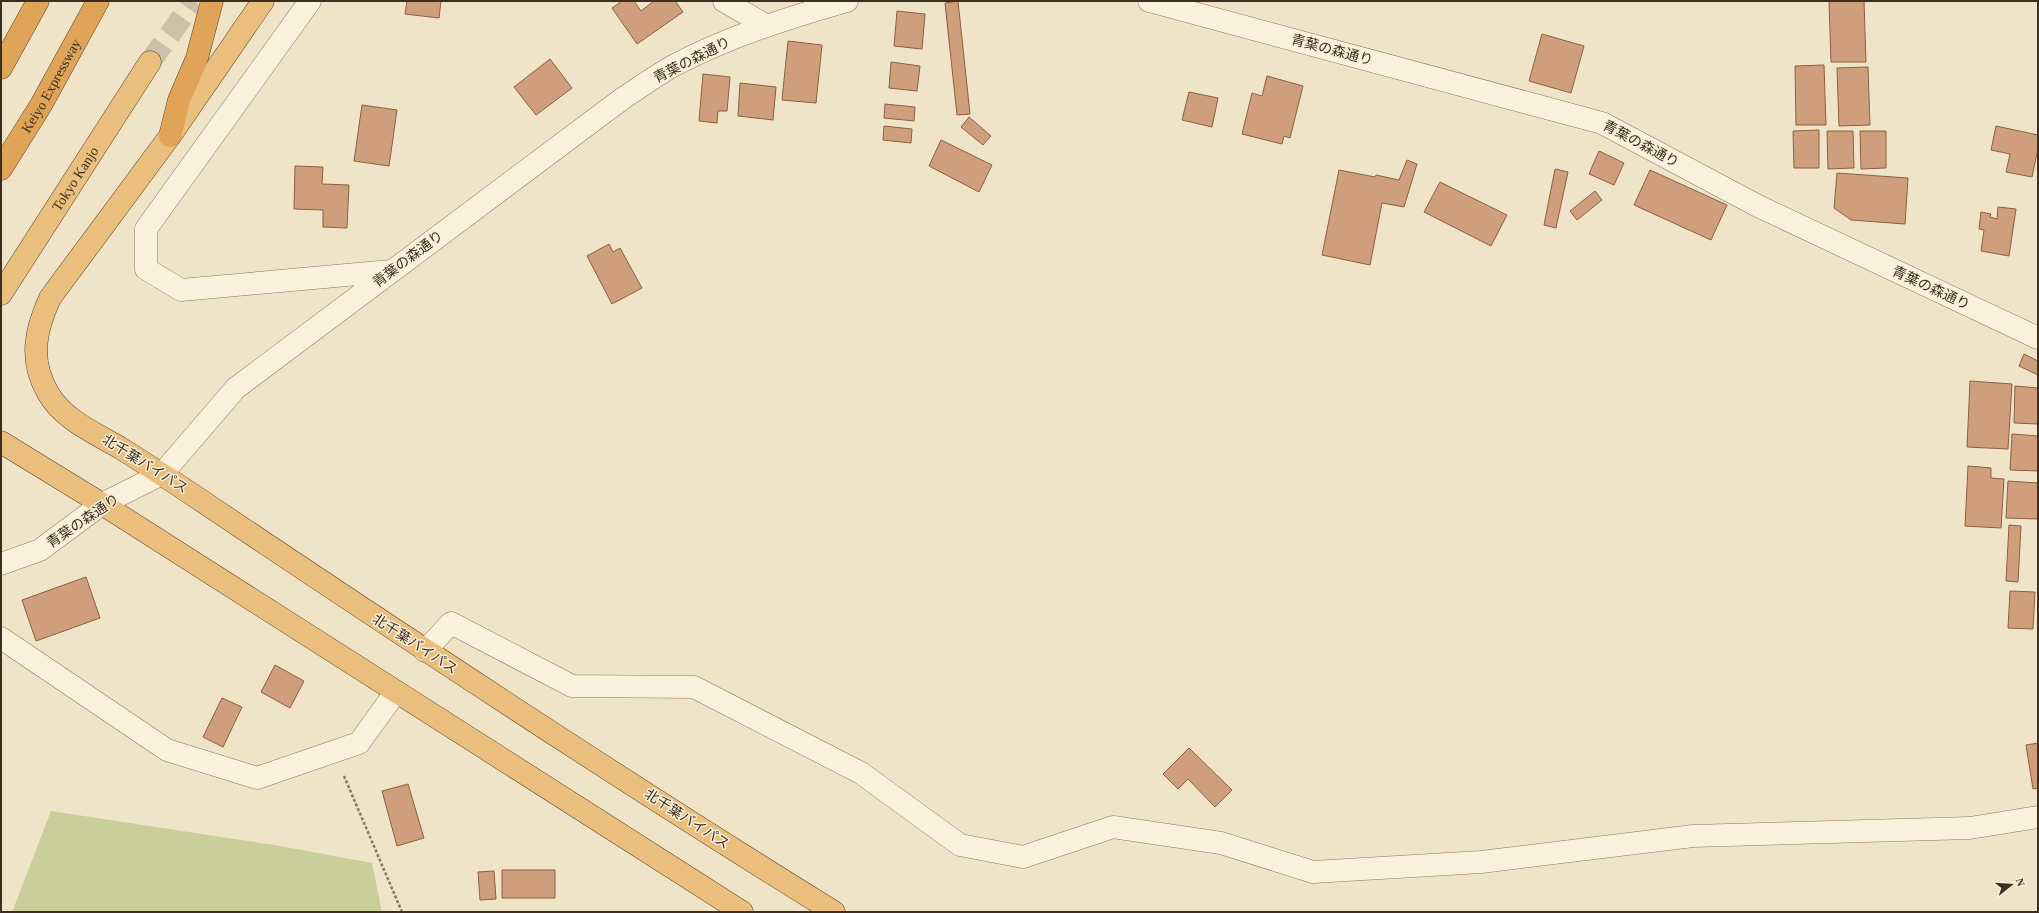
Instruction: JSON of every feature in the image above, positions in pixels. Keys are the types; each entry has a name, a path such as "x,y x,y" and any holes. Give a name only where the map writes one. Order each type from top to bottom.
{"highway":[{"path":"1,68 38,1"},
{"name":"Keiyo Expressway","path":"1,170 41,105 98,1"},
{"path":"170,136 179,100 197,58 212,1"},
{"path":"170,136 263,1"},
{"name":"Tokyo Kanjo","path":"1,294 150,62"},
{"name":"北千葉バイパス","path":"170,136 61,282 41,317 35,343 39,371 48,394 66,415 162,474 425,651 834,912"},
{"path":"1,442 102,504 395,693 742,912"}],"street":[{"path":"310,1 146,229 146,269 181,290 391,271"},
{"path":"724,1 767,26"},
{"name":"青葉の森通り","path":"1,564 40,550 102,504 162,474 236,388 622,99 673,67 731,40 800,14 847,1"},
{"name":"青葉の森通り","path":"1149,1 1602,123 1758,206 2038,338"},
{"path":"425,651 451,623 572,686 694,687 861,773 960,845 1023,856 1113,827 1221,843 1312,872 1481,862 1693,836 1970,828 2038,818"},
{"path":"1,638 166,750 257,778 359,743 395,693"}],"path":[{"path":"333,752 402,912"}],"green space":[{"path":"51,811 280,846 372,863 382,912 12,912"}],"building":[{"path":"407,1 441,1 439,18 405,14"},
{"path":"622,1 634,1 641,11 654,1 675,1 683,12 637,44 612,8"},
{"path":"958,1 970,114 957,115 945,3"},
{"path":"1829,1 1864,1 1866,62 1831,62"},
{"path":"897,11 925,14 922,49 894,46"},
{"path":"1542,34 1584,46 1571,93 1529,81"},
{"path":"788,41 822,45 816,103 782,100"},
{"path":"550,59 572,88 536,115 514,87"},
{"path":"891,62 920,66 917,91 889,88"},
{"path":"1824,65 1826,125 1796,125 1795,66"},
{"path":"1868,67 1870,125 1839,126 1837,68"},
{"path":"703,74 730,77 727,111 718,111 717,123 699,121"},
{"path":"1267,76 1303,86 1290,138 1284,136 1282,144 1242,134 1252,93 1262,96"},
{"path":"740,83 776,87 773,120 738,116"},
{"path":"1189,92 1218,98 1212,127 1182,120"},
{"path":"885,104 915,107 914,121 884,118"},
{"path":"362,105 397,110 389,166 354,161"},
{"path":"969,117 991,136 983,145 961,127"},
{"path":"884,126 912,129 911,143 883,140"},
{"path":"1996,126 2038,135 2038,149 2032,177 2006,172 2010,154 1991,150"},
{"path":"1819,130 1819,168 1794,168 1793,131"},
{"path":"1827,131 1853,131 1854,168 1828,169"},
{"path":"1860,131 1886,131 1886,168 1861,169"},
{"path":"941,140 992,165 979,192 929,166"},
{"path":"1599,151 1624,163 1614,185 1589,174"},
{"path":"1407,160 1417,164 1404,207 1382,203 1370,265 1322,255 1339,170 1399,180"},
{"path":"295,166 323,167 322,184 349,185 347,228 323,227 323,210 294,209"},
{"path":"1555,169 1568,172 1556,228 1544,225"},
{"path":"1650,170 1727,205 1711,240 1634,205"},
{"path":"1837,173 1908,178 1905,224 1851,220 1834,208"},
{"path":"1440,182 1507,215 1491,246 1424,212"},
{"path":"1595,191 1602,200 1577,220 1570,211"},
{"path":"1998,207 2016,209 2009,256 1981,251 1984,230 1979,229 1981,212 1991,214 1990,217 1997,219"},
{"path":"609,244 613,252 620,248 642,288 612,304 587,256"},
{"path":"2024,354 2038,361 2038,375 2019,366"},
{"path":"1970,381 2012,384 2008,449 1967,447"},
{"path":"2015,386 2038,388 2038,424 2014,423"},
{"path":"2012,434 2038,436 2038,471 2010,470"},
{"path":"1968,466 1991,468 1991,478 2004,479 2001,528 1965,526"},
{"path":"2008,481 2038,483 2038,519 2006,518"},
{"path":"2009,525 2021,526 2018,582 2006,581"},
{"path":"86,577 100,618 36,641 22,600"},
{"path":"2010,591 2035,592 2033,629 2008,628"},
{"path":"275,665 304,681 290,708 261,692"},
{"path":"222,698 242,707 223,747 203,737"},
{"path":"2038,743 2038,788 2033,789 2026,745"},
{"path":"1189,748 1232,790 1215,807 1188,779 1178,789 1163,774"},
{"path":"408,784 424,838 397,846 382,791"},
{"path":"502,870 555,870 555,898 502,898"},
{"path":"494,871 496,899 480,900 478,872"}],"tunnel":[{"path":"150,62 194,1"}]}
